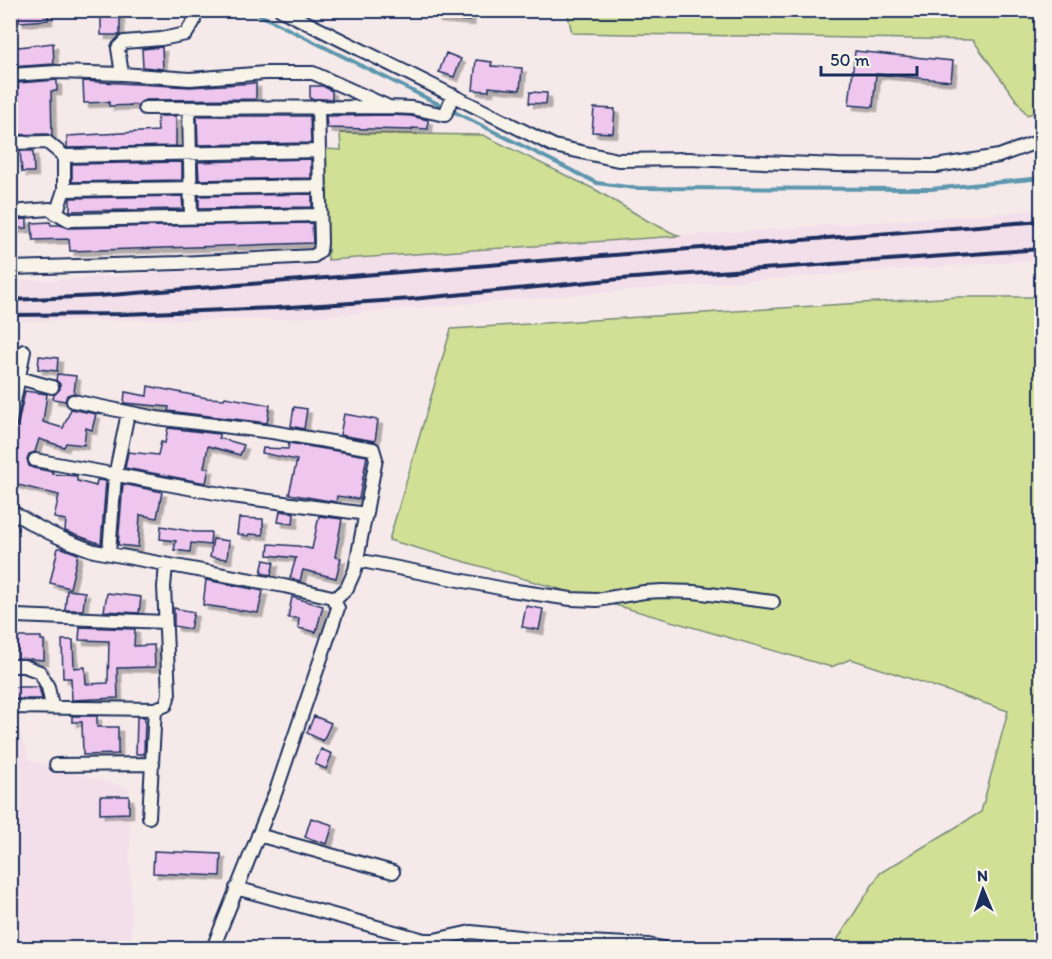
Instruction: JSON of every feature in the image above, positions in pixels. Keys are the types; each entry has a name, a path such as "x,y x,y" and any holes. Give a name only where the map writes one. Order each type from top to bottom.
{"street":[{"path":"122,74 118,48 120,45 124,42 186,34 194,21 193,10"},
{"path":"281,10 554,146 618,160 688,159 936,166 999,156 1041,140"},
{"path":"10,75 57,72 190,79 265,73 313,73 389,107"},
{"path":"145,108 389,107 446,113 453,95"},
{"path":"10,268 180,263 314,255 320,252 318,106"},
{"path":"189,108 191,218"},
{"path":"10,143 47,142 64,156 319,151"},
{"path":"56,214 64,190 64,156"},
{"path":"64,190 319,186"},
{"path":"10,212 50,209 69,220 320,215"},
{"path":"10,422 24,351"},
{"path":"19,378 52,387"},
{"path":"73,401 128,413 369,447 376,453 376,459 355,570 347,588 335,600"},
{"path":"109,553 115,476 128,413"},
{"path":"35,460 232,496 367,514"},
{"path":"10,510 34,526 75,545 166,565 284,586 332,597 335,600 338,608 276,790 213,948"},
{"path":"357,560 510,590 571,599 605,600 644,592 663,591 694,592 772,602"},
{"path":"10,707 162,708 168,700 164,587 166,565"},
{"path":"16,616 165,622"},
{"path":"10,666 24,666 40,672 48,687 52,706"},
{"path":"149,816 155,709"},
{"path":"56,765 153,764"},
{"path":"258,835 393,872"},
{"path":"236,888 424,940 471,932 663,948"}],"shaded area":[{"path":"1041,210 1041,260 770,279 274,320 11,321 10,280 53,280"},
{"path":"10,707 30,760 129,788 132,948 11,948"}],"green space":[{"path":"567,11 1041,11 1041,111 1027,115 973,40 572,33"},
{"path":"340,133 483,135 596,190 648,221 679,236 328,260 325,149 341,150"},
{"path":"956,297 1041,297 1041,948 832,948 880,873 981,812 1008,711 851,659 831,667 389,540 451,329"}],"building":[{"path":"18,10 48,10 48,20 19,22"},
{"path":"436,10 471,10 470,21 436,18"},
{"path":"101,15 120,15 120,35 101,35"},
{"path":"53,43 54,64 10,67 10,48"},
{"path":"162,47 163,69 143,67 142,49"},
{"path":"855,51 953,61 951,81 876,74 873,107 849,105"},
{"path":"446,53 461,59 454,77 439,72"},
{"path":"476,60 492,62 491,66 522,68 520,90 489,87 489,91 473,90"},
{"path":"57,80 57,91 51,91 52,136 47,134 10,135 10,111 19,110 18,83"},
{"path":"83,81 190,87 256,83 256,99 145,100 138,105 109,106 109,102 84,103"},
{"path":"310,86 323,86 332,91 332,99 310,99"},
{"path":"530,92 547,93 546,104 529,103"},
{"path":"594,108 615,109 613,133 592,132"},
{"path":"157,116 176,116 176,146 67,148 67,136 158,131"},
{"path":"197,116 310,116 311,143 198,145"},
{"path":"326,116 411,116 428,120 428,129 327,128"},
{"path":"20,151 33,151 34,172 22,172"},
{"path":"311,159 311,178 199,180 198,162"},
{"path":"182,162 182,180 72,182 72,164"},
{"path":"312,194 312,207 199,209 199,196"},
{"path":"182,196 183,209 70,211 70,198"},
{"path":"27,219 27,228 10,229 10,220"},
{"path":"50,222 51,225 69,228 312,223 313,243 70,251 69,239 33,240 32,223"},
{"path":"39,356 58,358 57,371 38,369"},
{"path":"57,374 76,376 74,393 67,395 65,401 53,399 60,389 60,384 56,380"},
{"path":"148,386 207,398 224,399 225,397 270,405 267,423 168,411 169,407 124,403 125,392 147,396"},
{"path":"25,391 47,394 43,422 63,428 71,409 96,414 92,430 86,428 84,445 66,443 64,447 39,439 35,452 29,454 27,459 29,466 33,468 53,472 52,474 77,476 77,481 96,486 97,480 106,481 101,544 65,531 66,520 54,518 59,495 10,483 10,469 14,454 10,454 10,430 16,428 18,424"},
{"path":"294,407 307,409 304,429 291,426"},
{"path":"344,414 378,420 375,441 340,435"},
{"path":"168,428 219,434 219,438 244,445 240,455 208,446 204,468 209,468 206,483 125,468 128,452 158,455 161,442 165,443"},
{"path":"289,443 367,456 359,499 337,496 336,502 289,494 297,460 262,453 263,448 288,449"},
{"path":"123,484 162,492 157,518 140,515 138,547 118,545"},
{"path":"280,511 294,513 293,524 278,522"},
{"path":"319,516 342,519 335,557 341,558 336,578 303,570 300,581 290,578 296,558 268,555 269,544 312,549"},
{"path":"239,518 263,519 263,535 237,534"},
{"path":"161,526 195,532 211,532 210,545 191,543 190,552 174,550 176,541 160,539"},
{"path":"213,539 229,541 227,559 210,557"},
{"path":"58,548 78,554 70,588 50,583"},
{"path":"264,560 274,562 271,575 261,573"},
{"path":"206,580 263,591 258,613 203,605"},
{"path":"67,590 85,592 83,610 65,610"},
{"path":"107,593 141,597 139,613 104,611"},
{"path":"292,597 323,606 316,632 298,628 299,618 288,618"},
{"path":"526,606 543,609 539,630 522,627"},
{"path":"174,608 194,612 190,629 174,626"},
{"path":"80,627 135,629 134,646 154,645 155,667 117,668 118,698 72,700 71,678 63,678 62,640 73,640 74,668 85,667 86,684 108,683 109,641 79,640"},
{"path":"18,637 41,637 41,640 44,640 44,660 17,658"},
{"path":"10,687 39,687 42,699 10,699"},
{"path":"72,716 97,716 97,727 118,727 118,754 83,755 82,722 72,722"},
{"path":"314,716 331,723 323,741 307,733"},
{"path":"137,717 145,717 144,754 136,754"},
{"path":"321,749 332,754 326,769 315,764"},
{"path":"100,796 129,796 129,813 100,814"},
{"path":"311,818 333,825 327,844 305,837"},
{"path":"154,851 221,854 220,876 153,873"}],"waterway":[{"path":"250,10 597,183 635,188 931,189 1042,178"}],"railway":[{"path":"10,300 98,296 1042,221"},
{"path":"10,315 124,314 275,308 412,299 620,279 1042,249"},
{"path":"10,933 15,948"}]}
